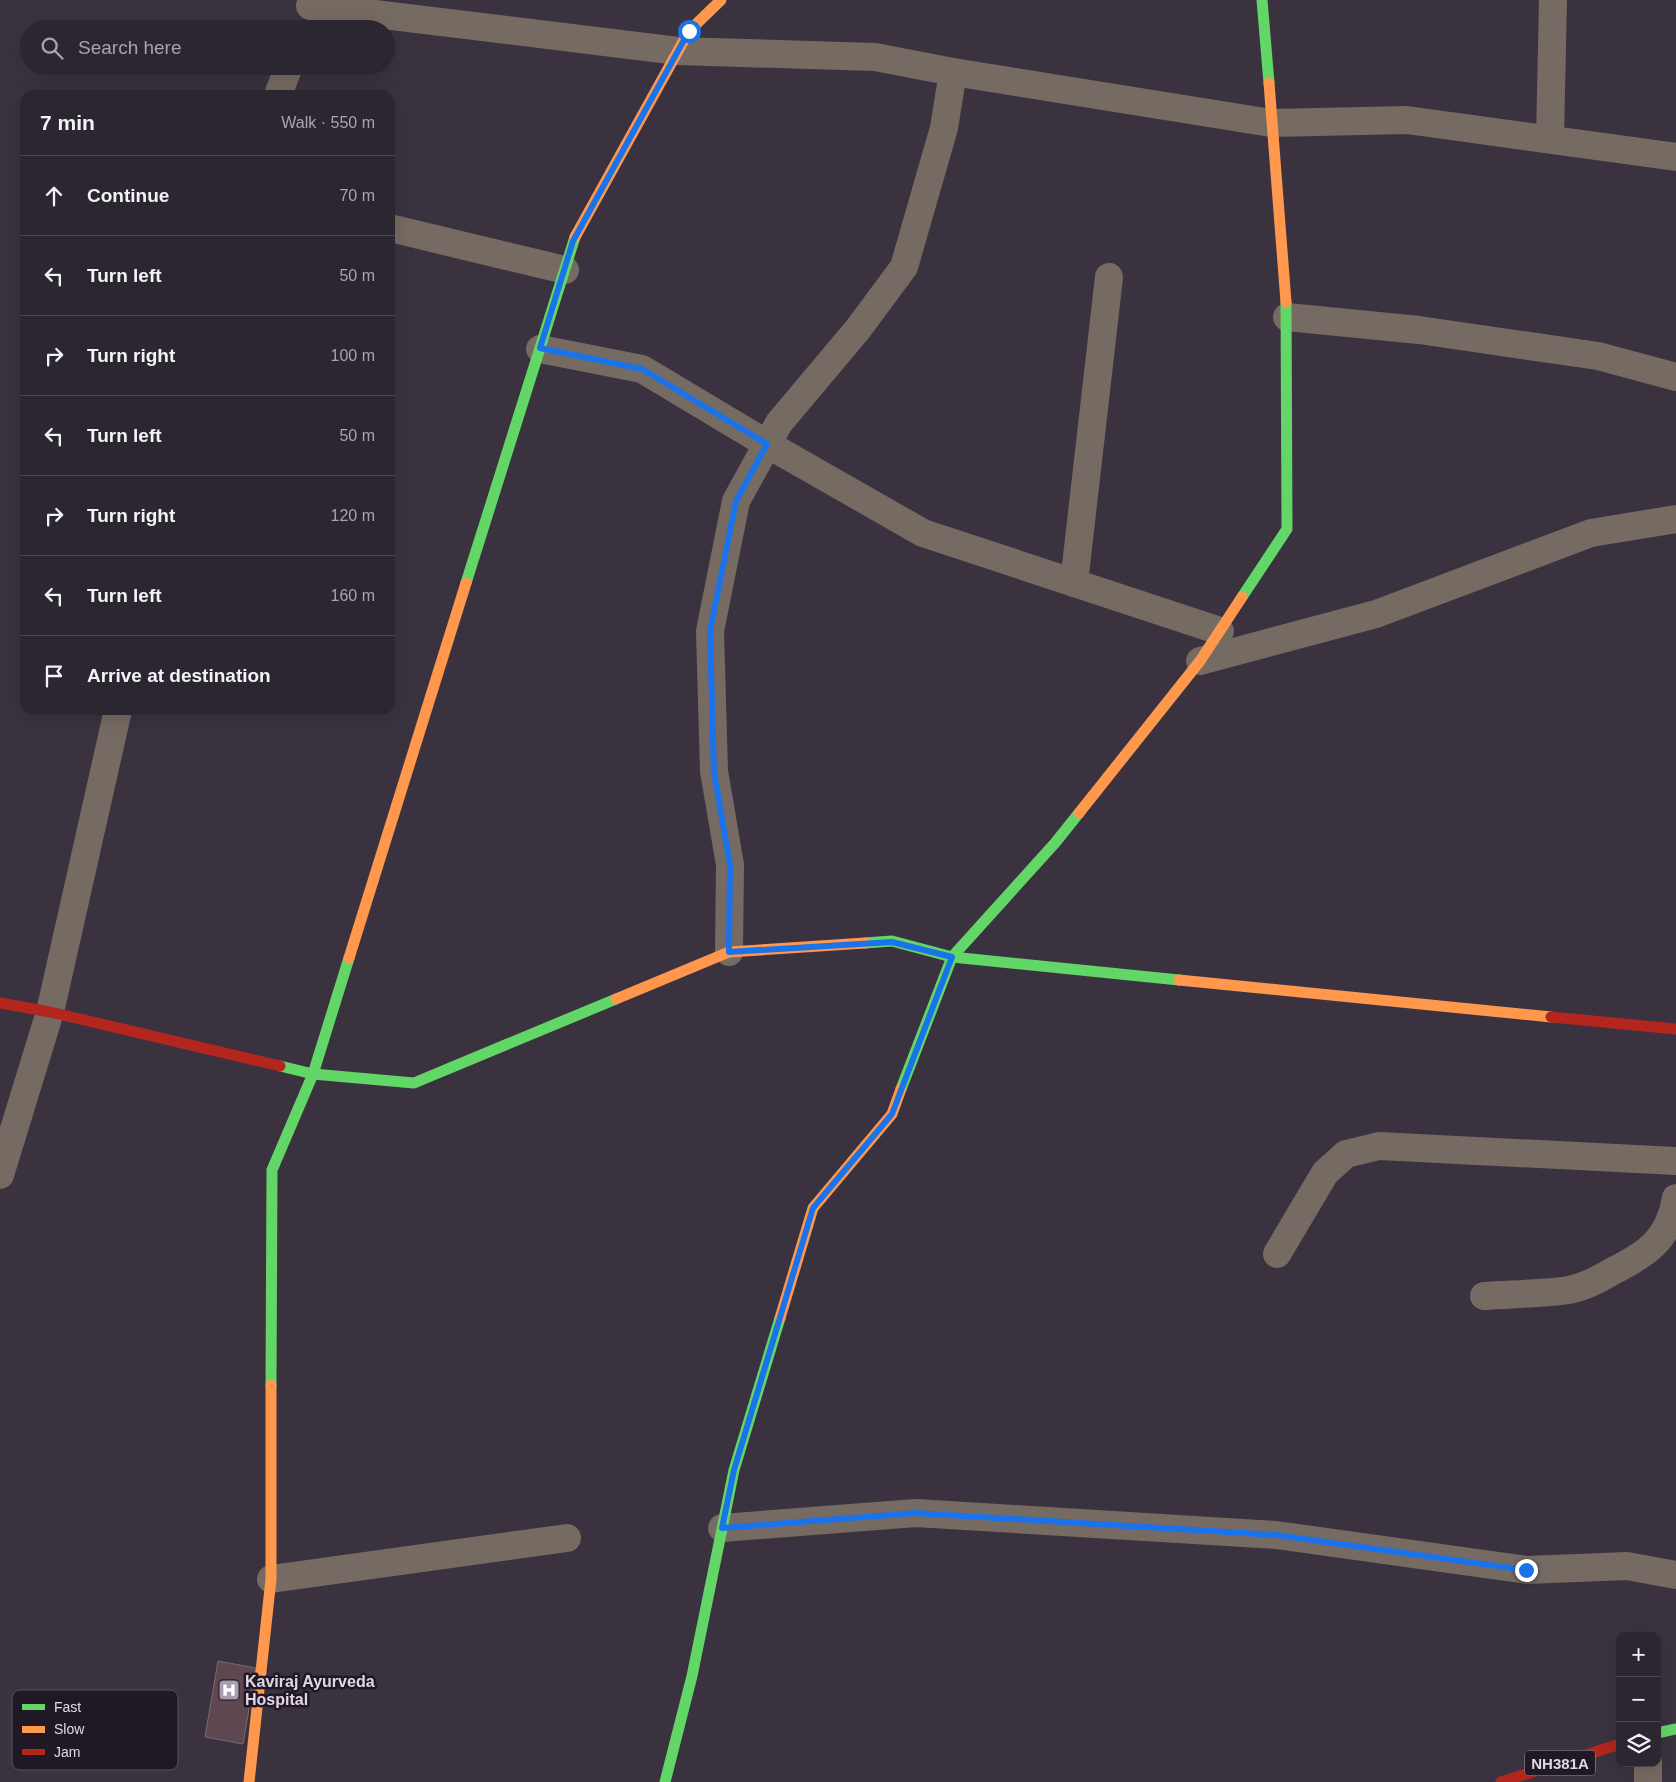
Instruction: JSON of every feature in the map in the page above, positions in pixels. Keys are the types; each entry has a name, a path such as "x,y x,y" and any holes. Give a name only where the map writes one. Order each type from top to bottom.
{"main road":[{"path":"249,1782 271,1579 272,1170 313,1074 573,241 689,31 720,0"},
{"path":"664,1782 692,1676 734,1470 813,1208 892,1114 952,957 1055,843 1200,661 1287,530 1287,318 1262,0"},
{"path":"0,1003 50,1012 313,1074 414,1083 729,952 892,942 952,957 1676,1029"},
{"path":"1661,1732 1676,1729"},
{"name":"NH381A","path":"1501,1782 1616,1745"}],"street":[{"path":"1550,139 1553,0"},
{"path":"307,12 383,20"},
{"path":"395,21 678,51 876,57 953,72 1271,124 1407,120 1676,157"},
{"path":"729,952 730,865 714,772 710,631 736,501 779,423 858,330 904,267 944,128 953,72"},
{"path":"280,90 285,75"},
{"path":"395,229 564,270"},
{"path":"1074,583 1109,277"},
{"path":"1287,318 1419,330 1598,356 1676,377"},
{"path":"540,348 642,369 767,444 924,533 1220,631"},
{"path":"1200,661 1376,614 1591,533 1676,519"},
{"path":"0,1175 50,1012 117,715"},
{"path":"1277,1254 1325,1173 1346,1154 1378,1146 1676,1161"},
{"path":"1484,1296 1570,1290 1606,1276 1644,1255 1658,1242 1668,1225 1676,1198"},
{"path":"722,1528 916,1513 1276,1535 1526,1570 1626,1566 1676,1575"},
{"path":"271,1579 567,1538"},
{"path":"1648,1767 1648,1782"}],"building":[{"path":"218,1661 256,1668 243,1744 205,1737"}],"traffic: fast":[{"path":"1262,0 1269,83"},
{"path":"466,583 575,237"},
{"path":"1242,597 1287,529 1286,302"},
{"path":"901,1089 952,957 1055,843 1079,813"},
{"path":"865,943 892,941 952,957 1179,980"},
{"path":"271,1385 272,1170 313,1074 349,958"},
{"path":"280,1066 313,1074 414,1083 616,999"},
{"path":"665,1782 692,1676 734,1470 780,1318"},
{"path":"1661,1732 1676,1729"}],"traffic: slow":[{"path":"575,237 689,31 721,0"},
{"path":"1269,83 1286,302"},
{"path":"349,958 466,583"},
{"path":"1079,813 1200,661 1242,597"},
{"path":"616,999 729,952 865,943"},
{"path":"1179,980 1551,1017"},
{"path":"780,1318 813,1208 892,1114 901,1089"},
{"path":"249,1782 271,1579 271,1385"}],"traffic: jam":[{"path":"0,1003 50,1012 280,1066"},
{"path":"1551,1017 1676,1029"},
{"path":"1501,1782 1616,1745"}],"place":[{"name":"Kaviraj Ayurveda Hospital","path":"229,1690"}],"route":[{"path":"689,31 573,241 540,348 642,369 767,444 736,501 710,631 714,772 730,865 729,952 892,942 952,957 892,1114 813,1208 734,1470 722,1528 916,1513 1276,1535 1526,1570"}]}
